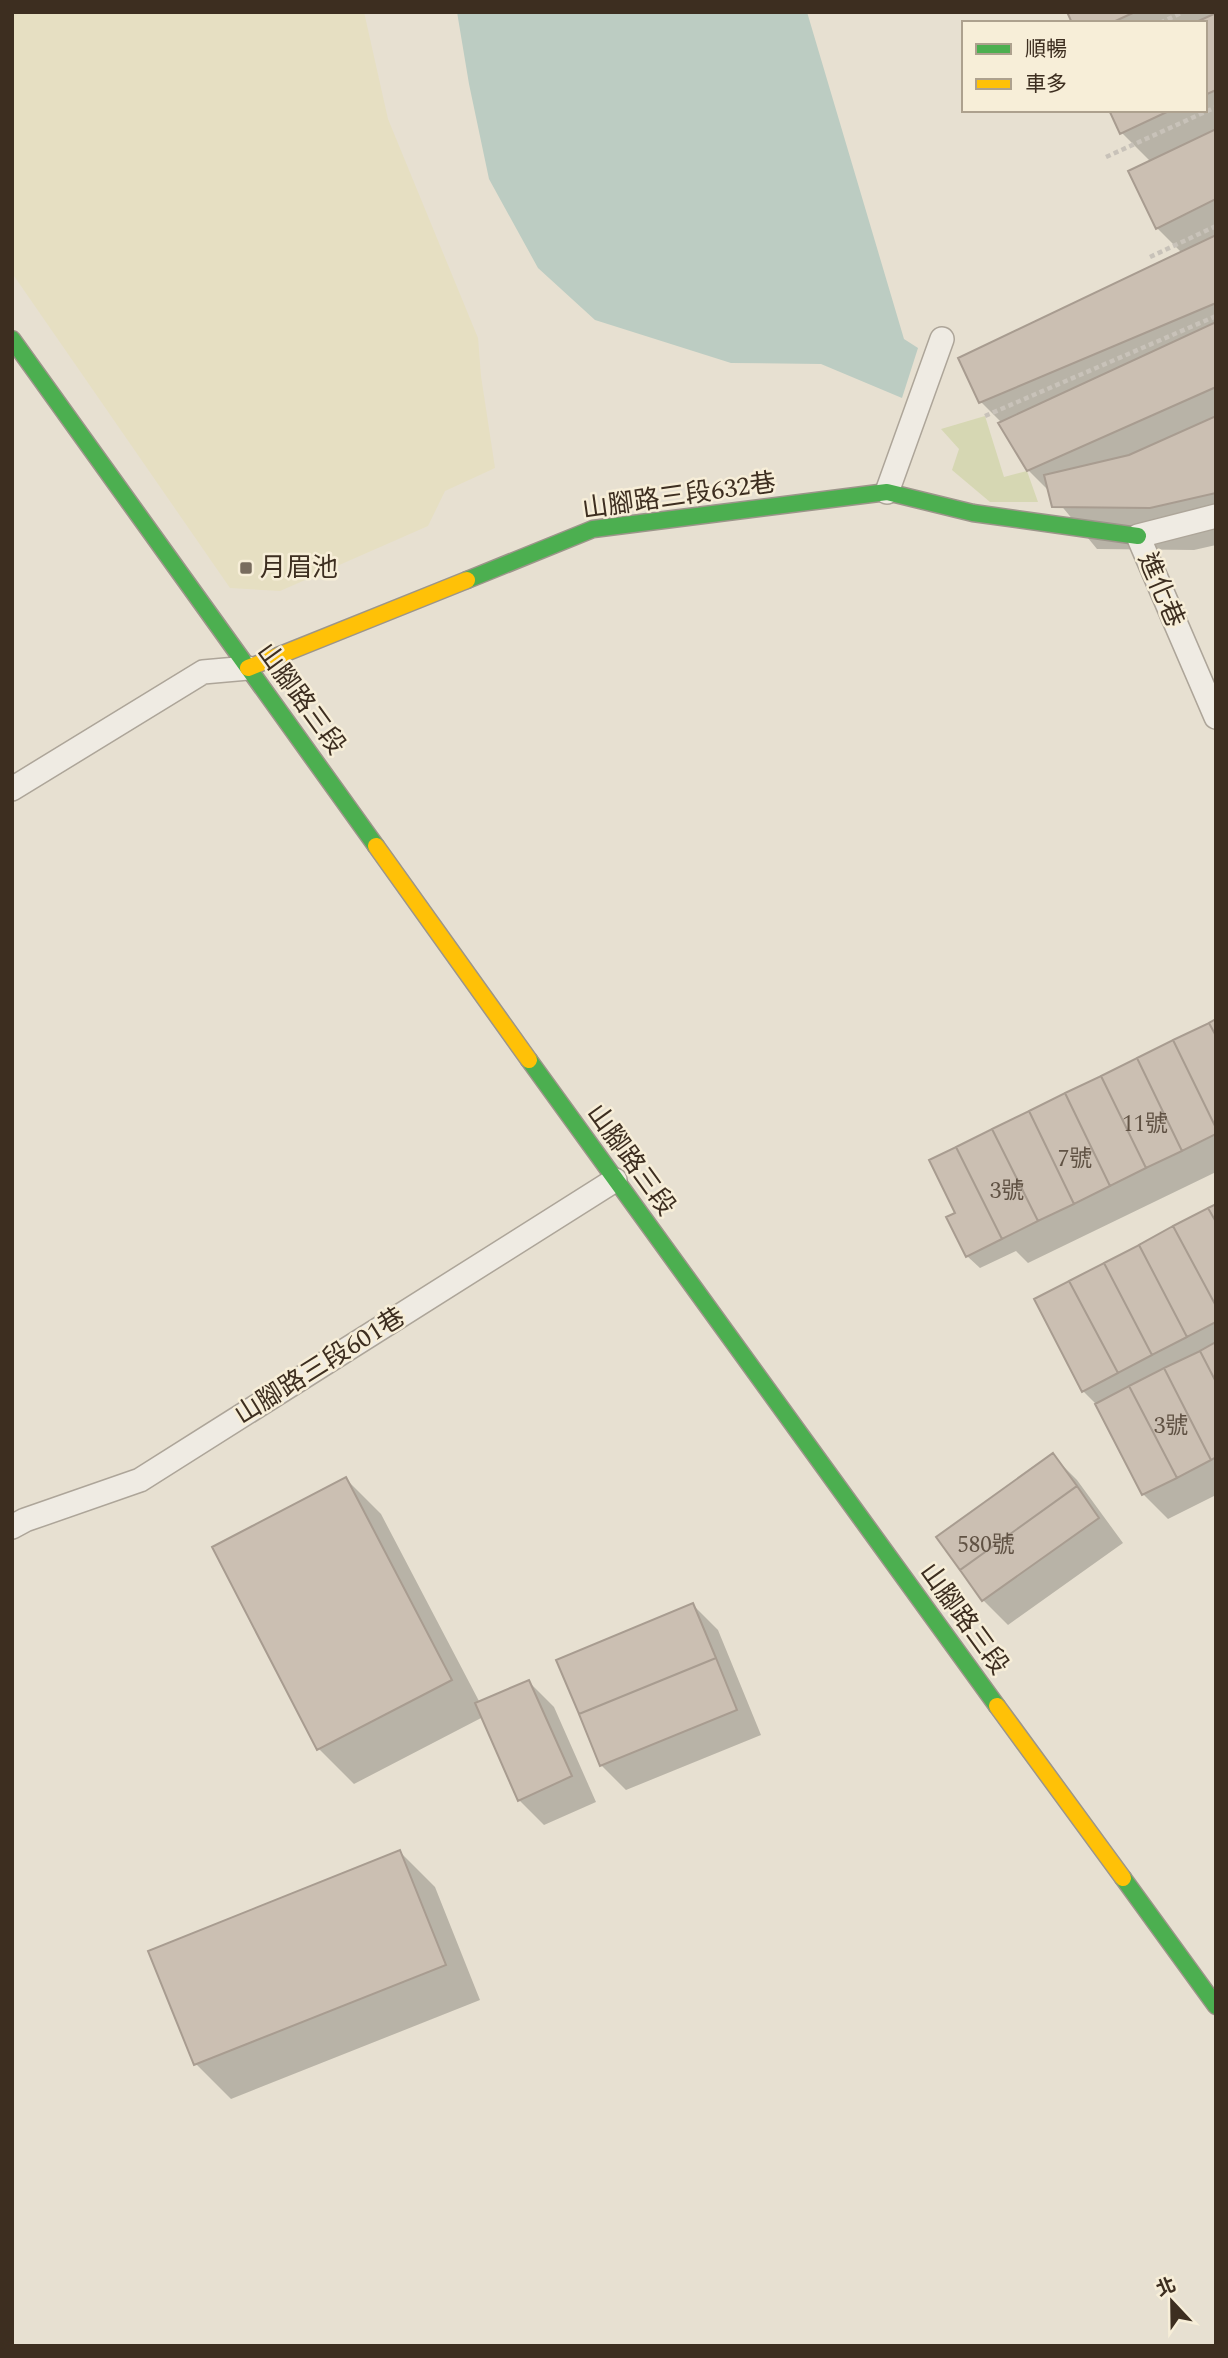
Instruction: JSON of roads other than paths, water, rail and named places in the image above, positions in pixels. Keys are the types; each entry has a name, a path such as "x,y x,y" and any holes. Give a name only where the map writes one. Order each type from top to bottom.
{"main road":[{"name":"山腳路三段","path":"12,339 615,1180 1216,2006"},
{"name":"山腳路三段632巷","path":"248,668 593,528 887,492 973,513 1138,536"}],"lane":[{"path":"887,492 942,339"},
{"name":"進化巷","path":"1216,516 1138,536 1216,717"},
{"path":"12,789 203,672 248,668"},
{"name":"山腳路三段601巷","path":"12,1527 140,1480 615,1180"}],"place":[{"name":"月眉池","path":"246,568"}]}
